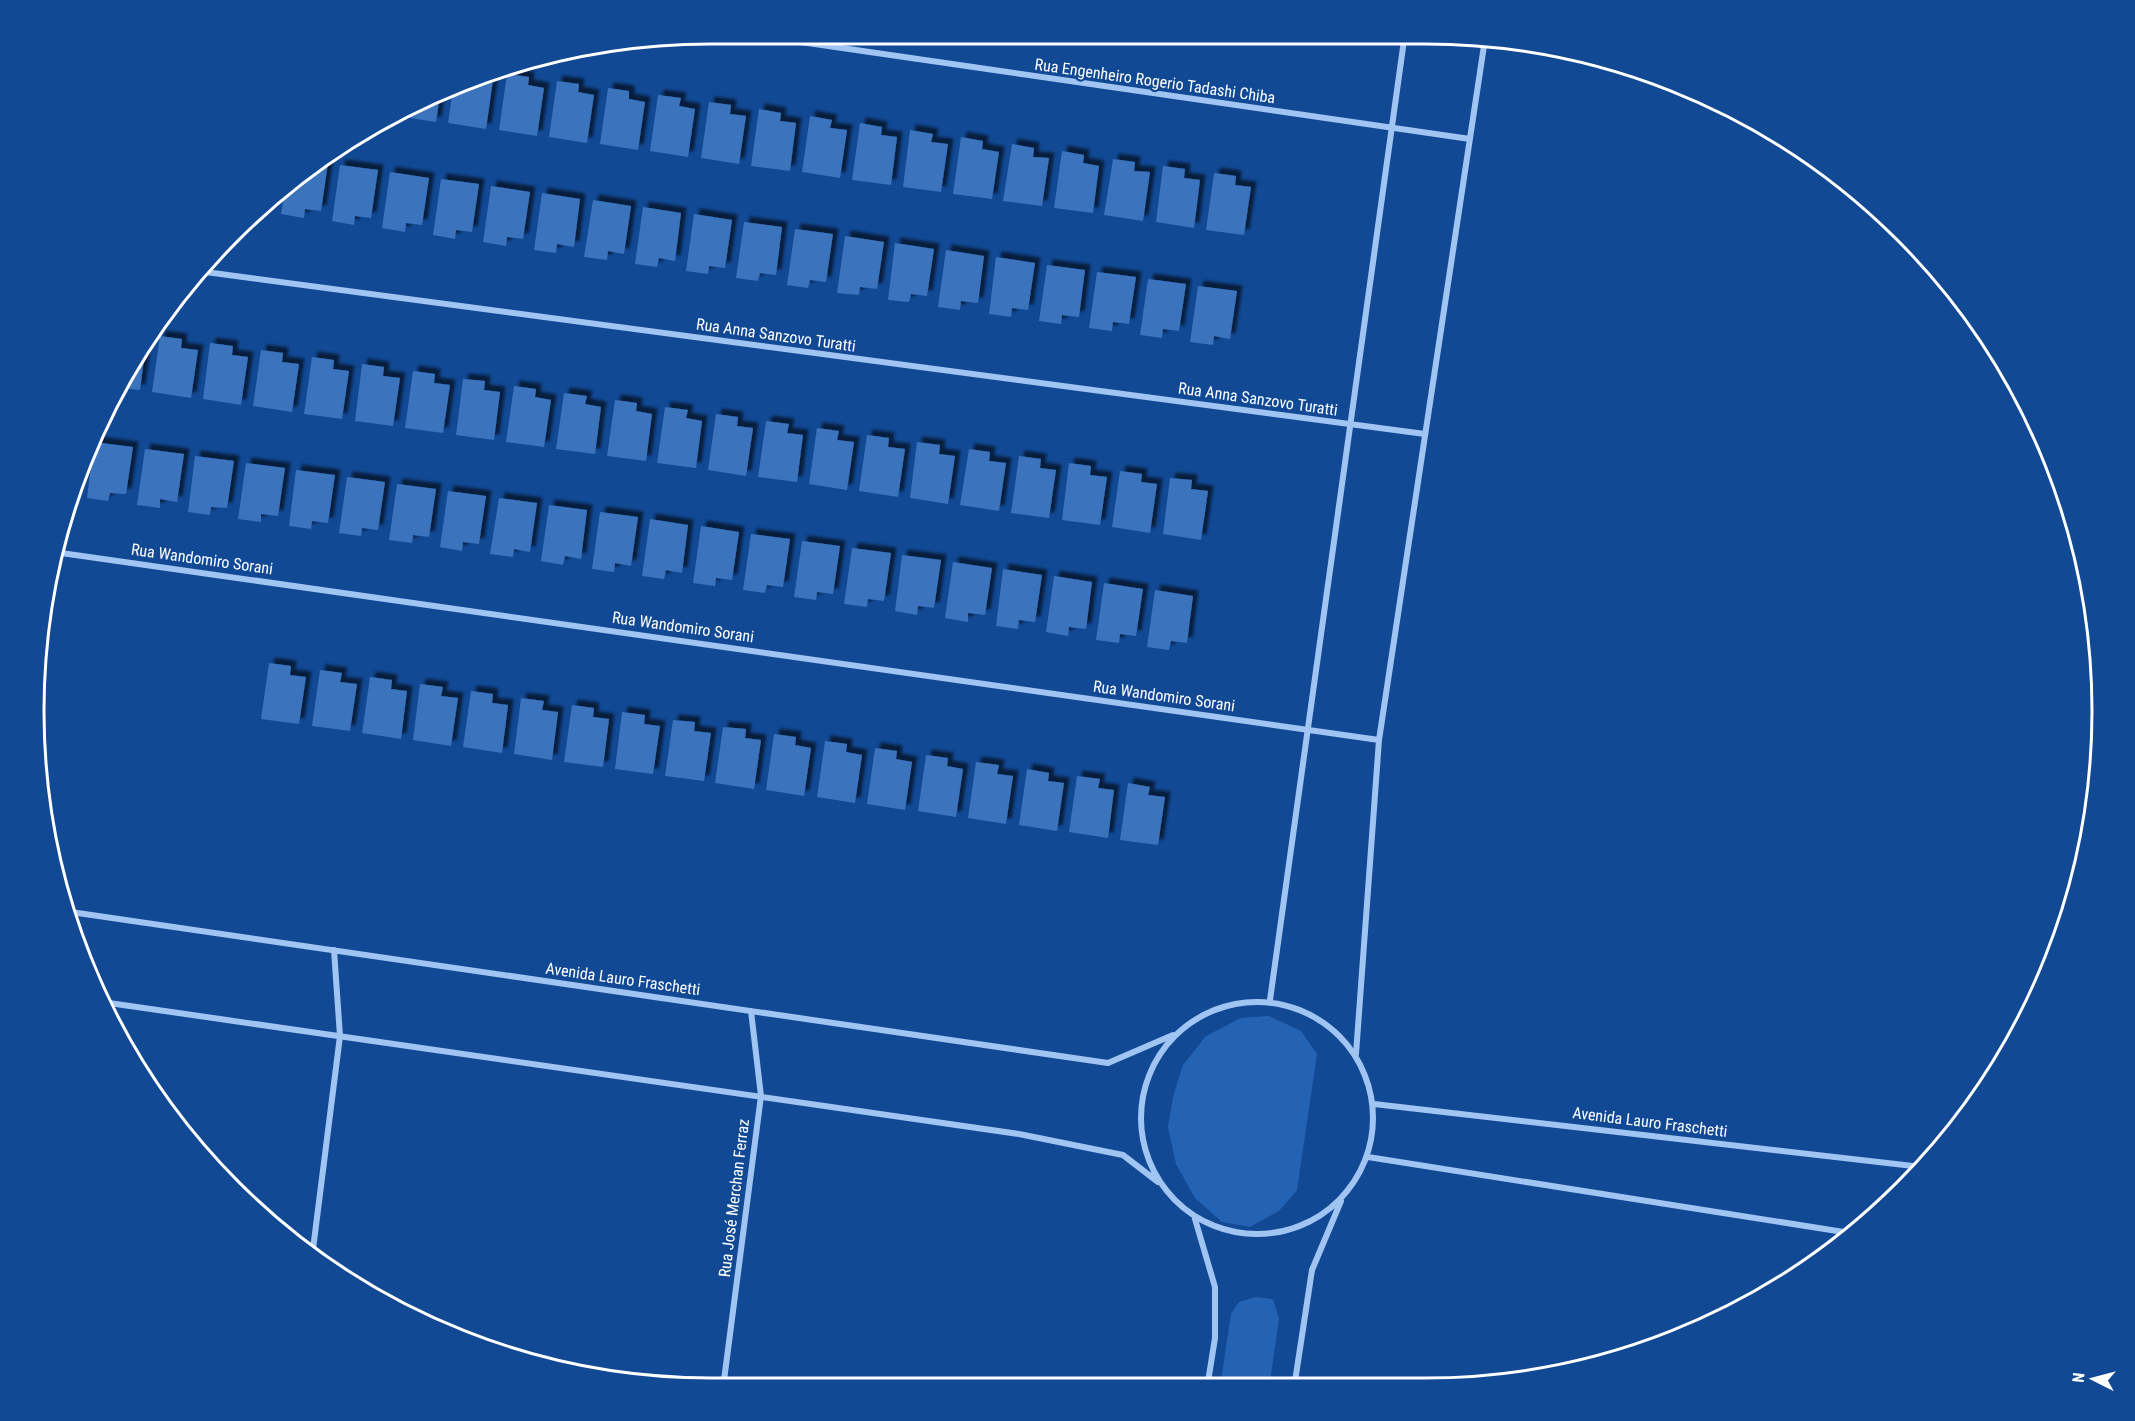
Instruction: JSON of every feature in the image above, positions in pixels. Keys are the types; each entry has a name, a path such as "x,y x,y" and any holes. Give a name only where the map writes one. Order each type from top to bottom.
{"street":[{"name":"Rua Engenheiro Rogerio Tadashi Chiba","path":"812,44 1392,130 1470,139"},
{"path":"1356,1054 1319,1017 1270,1000 1404,44"},
{"path":"1296,1378 1312,1270 1341,1202 1368,1157 1374,1104 1356,1054 1379,740 1484,46"},
{"name":"Rua Anna Sanzovo Turatti","path":"208,272 1425,434"},
{"name":"Rua Wandomiro Sorani","path":"62,553 1379,740"},
{"name":"Avenida Lauro Fraschetti","path":"75,913 1108,1064 1173,1035 1217,1007 1270,1000"},
{"path":"313,1246 340,1036 334,950"},
{"path":"111,1003 1019,1134 1123,1155 1158,1182 1195,1218 1244,1236 1296,1230 1341,1202"},
{"name":"Rua José Merchan Ferraz","path":"724,1378 761,1096 752,1011"},
{"path":"1158,1182 1140,1132 1143,1101 1146,1080 1173,1035"},
{"name":"Avenida Lauro Fraschetti","path":"1374,1104 1911,1166"},
{"path":"1368,1157 1841,1231"},
{"path":"1195,1218 1215,1287 1215,1338 1209,1378"}],"shaded area":[{"path":"1269,1016 1301,1031 1317,1054 1297,1190 1279,1211 1250,1227 1222,1222 1195,1198 1176,1164 1168,1127 1173,1097 1183,1065 1206,1036 1241,1018"},
{"path":"1256,1297 1273,1299 1279,1319 1270,1378 1221,1378 1231,1314 1239,1302"}],"building":[{"path":"507,76 529,77 528,85 544,88 537,136 499,130"},
{"path":"493,80 486,129 448,123 452,95"},
{"path":"557,81 579,84 578,92 594,95 587,143 549,137"},
{"path":"608,88 629,91 629,99 645,102 638,150 600,144"},
{"path":"658,95 681,98 679,106 695,109 688,157 650,151"},
{"path":"439,101 436,122 406,117"},
{"path":"709,102 731,105 730,114 746,116 739,164 701,158"},
{"path":"759,109 781,113 780,121 796,123 790,171 751,166"},
{"path":"810,116 832,120 830,128 847,130 840,178 802,172"},
{"path":"860,123 882,127 881,135 897,137 891,185 852,180"},
{"path":"910,130 933,134 931,142 948,144 941,192 903,187"},
{"path":"961,137 983,141 982,149 999,152 992,199 953,194"},
{"path":"1012,144 1034,148 1033,157 1049,158 1042,206 1003,201"},
{"path":"1062,151 1084,155 1083,163 1099,166 1093,213 1054,208"},
{"path":"1113,159 1135,162 1134,171 1150,172 1143,221 1104,215"},
{"path":"328,164 321,211 305,209 304,218 281,214 284,198"},
{"path":"340,165 378,170 371,218 355,216 354,225 332,221"},
{"path":"1163,166 1185,169 1184,178 1200,180 1194,228 1156,222"},
{"path":"390,172 429,178 422,225 406,223 405,232 382,228"},
{"path":"1214,173 1236,176 1235,185 1251,187 1244,235 1206,230"},
{"path":"441,179 479,184 472,232 456,230 455,239 433,235"},
{"path":"491,186 530,192 523,239 507,237 506,246 483,242"},
{"path":"542,193 580,199 574,247 557,244 556,253 534,250"},
{"path":"593,200 631,206 624,254 608,251 607,260 584,257"},
{"path":"643,207 681,213 675,261 659,258 657,267 635,264"},
{"path":"694,214 732,220 725,268 709,266 708,274 686,271"},
{"path":"744,222 782,227 776,275 760,273 758,281 736,278"},
{"path":"795,229 833,234 826,282 810,280 808,288 787,285"},
{"path":"845,236 884,242 877,289 860,287 859,295 837,293"},
{"path":"895,243 934,249 927,296 911,294 909,302 888,300"},
{"path":"946,250 984,256 978,303 961,301 960,310 938,307"},
{"path":"996,257 1035,263 1028,310 1012,308 1011,317 989,314"},
{"path":"1047,265 1085,270 1079,317 1062,315 1061,324 1039,321"},
{"path":"1097,272 1136,277 1129,324 1113,322 1112,331 1089,328"},
{"path":"1148,279 1186,284 1179,331 1163,329 1162,338 1140,335"},
{"path":"1198,286 1237,291 1230,339 1214,336 1213,345 1190,342"},
{"path":"160,336 182,339 181,348 198,350 191,398 152,392"},
{"path":"210,343 233,346 232,355 248,357 241,405 203,399"},
{"path":"261,350 283,353 282,362 299,364 292,412 253,406"},
{"path":"312,357 334,360 333,369 349,371 342,419 304,414"},
{"path":"144,359 140,390 127,389"},
{"path":"362,364 384,367 383,376 400,378 393,426 355,421"},
{"path":"413,371 435,374 434,383 450,385 443,433 405,428"},
{"path":"463,379 485,381 484,390 500,392 494,440 456,435"},
{"path":"514,386 536,389 535,397 551,400 544,447 506,442"},
{"path":"564,393 587,396 585,404 601,407 595,454 556,449"},
{"path":"615,400 637,403 636,411 652,414 646,461 607,456"},
{"path":"665,407 688,410 686,418 702,421 696,468 657,463"},
{"path":"716,414 738,417 737,426 753,428 746,476 708,470"},
{"path":"766,421 789,424 787,433 803,435 797,482 758,477"},
{"path":"817,428 839,431 837,440 854,442 847,490 809,484"},
{"path":"867,435 889,438 888,447 905,449 898,497 859,491"},
{"path":"917,442 940,445 939,454 955,456 948,504 910,498"},
{"path":"100,443 133,447 126,494 110,493 108,501 87,498 92,462"},
{"path":"145,449 184,454 177,502 160,499 160,508 137,505"},
{"path":"969,449 990,452 989,461 1006,463 999,511 960,505"},
{"path":"195,456 234,461 227,508 211,507 210,515 188,512"},
{"path":"1019,456 1041,459 1040,468 1056,470 1049,518 1011,513"},
{"path":"246,463 285,468 278,516 261,514 261,522 238,519"},
{"path":"1069,463 1091,466 1090,475 1107,477 1100,525 1062,520"},
{"path":"296,470 335,475 328,523 312,521 311,529 289,526"},
{"path":"1120,471 1142,474 1141,482 1157,484 1150,533 1112,527"},
{"path":"347,477 385,482 378,530 362,528 361,536 339,533"},
{"path":"1170,478 1192,480 1191,489 1208,491 1201,540 1163,534"},
{"path":"397,484 436,489 429,537 413,535 412,543 389,540"},
{"path":"448,491 486,496 479,544 463,542 462,551 440,547"},
{"path":"499,498 537,503 530,552 514,549 513,557 490,554"},
{"path":"549,505 587,510 581,559 565,556 563,565 541,561"},
{"path":"600,512 638,517 631,566 615,563 614,572 592,569"},
{"path":"650,519 688,525 682,573 666,570 664,579 642,576"},
{"path":"701,526 739,532 732,580 716,578 715,586 693,583"},
{"path":"751,534 790,539 783,587 767,585 765,593 743,590"},
{"path":"802,541 840,546 833,594 817,592 816,600 794,597"},
{"path":"852,548 891,553 884,601 868,599 867,607 844,604"},
{"path":"902,555 941,560 934,608 918,606 917,615 895,611"},
{"path":"953,562 992,568 985,615 968,613 968,622 945,618"},
{"path":"1003,569 1042,575 1035,622 1019,620 1018,629 996,626"},
{"path":"1054,576 1092,582 1086,629 1069,627 1068,636 1046,632"},
{"path":"1104,583 1143,589 1136,636 1120,634 1119,643 1096,640"},
{"path":"1155,590 1193,596 1187,643 1171,641 1169,650 1147,647"},
{"path":"269,663 291,666 290,675 306,677 299,724 261,719"},
{"path":"320,670 342,673 340,682 357,684 350,731 312,726"},
{"path":"370,677 392,680 391,689 407,691 401,739 362,733"},
{"path":"420,684 443,687 441,696 458,698 451,746 413,740"},
{"path":"471,691 493,694 492,703 508,705 502,753 463,747"},
{"path":"521,698 544,701 542,710 558,712 552,760 514,754"},
{"path":"572,705 594,708 593,717 609,719 603,767 564,762"},
{"path":"622,712 645,715 644,724 660,726 653,774 615,769"},
{"path":"673,720 695,722 694,731 711,733 704,781 665,776"},
{"path":"723,727 746,729 745,738 761,740 754,789 715,783"},
{"path":"774,734 796,737 795,745 811,748 804,796 766,790"},
{"path":"825,741 847,744 846,752 862,755 855,803 817,797"},
{"path":"875,748 897,751 896,759 912,762 905,810 867,804"},
{"path":"926,755 948,758 947,766 963,769 956,817 918,811"},
{"path":"976,762 999,765 997,774 1013,776 1006,824 968,818"},
{"path":"1027,769 1049,773 1048,781 1064,783 1057,831 1019,825"},
{"path":"1077,776 1100,779 1098,788 1114,790 1108,838 1069,832"},
{"path":"1128,783 1150,787 1148,795 1165,797 1158,845 1120,840"}]}
